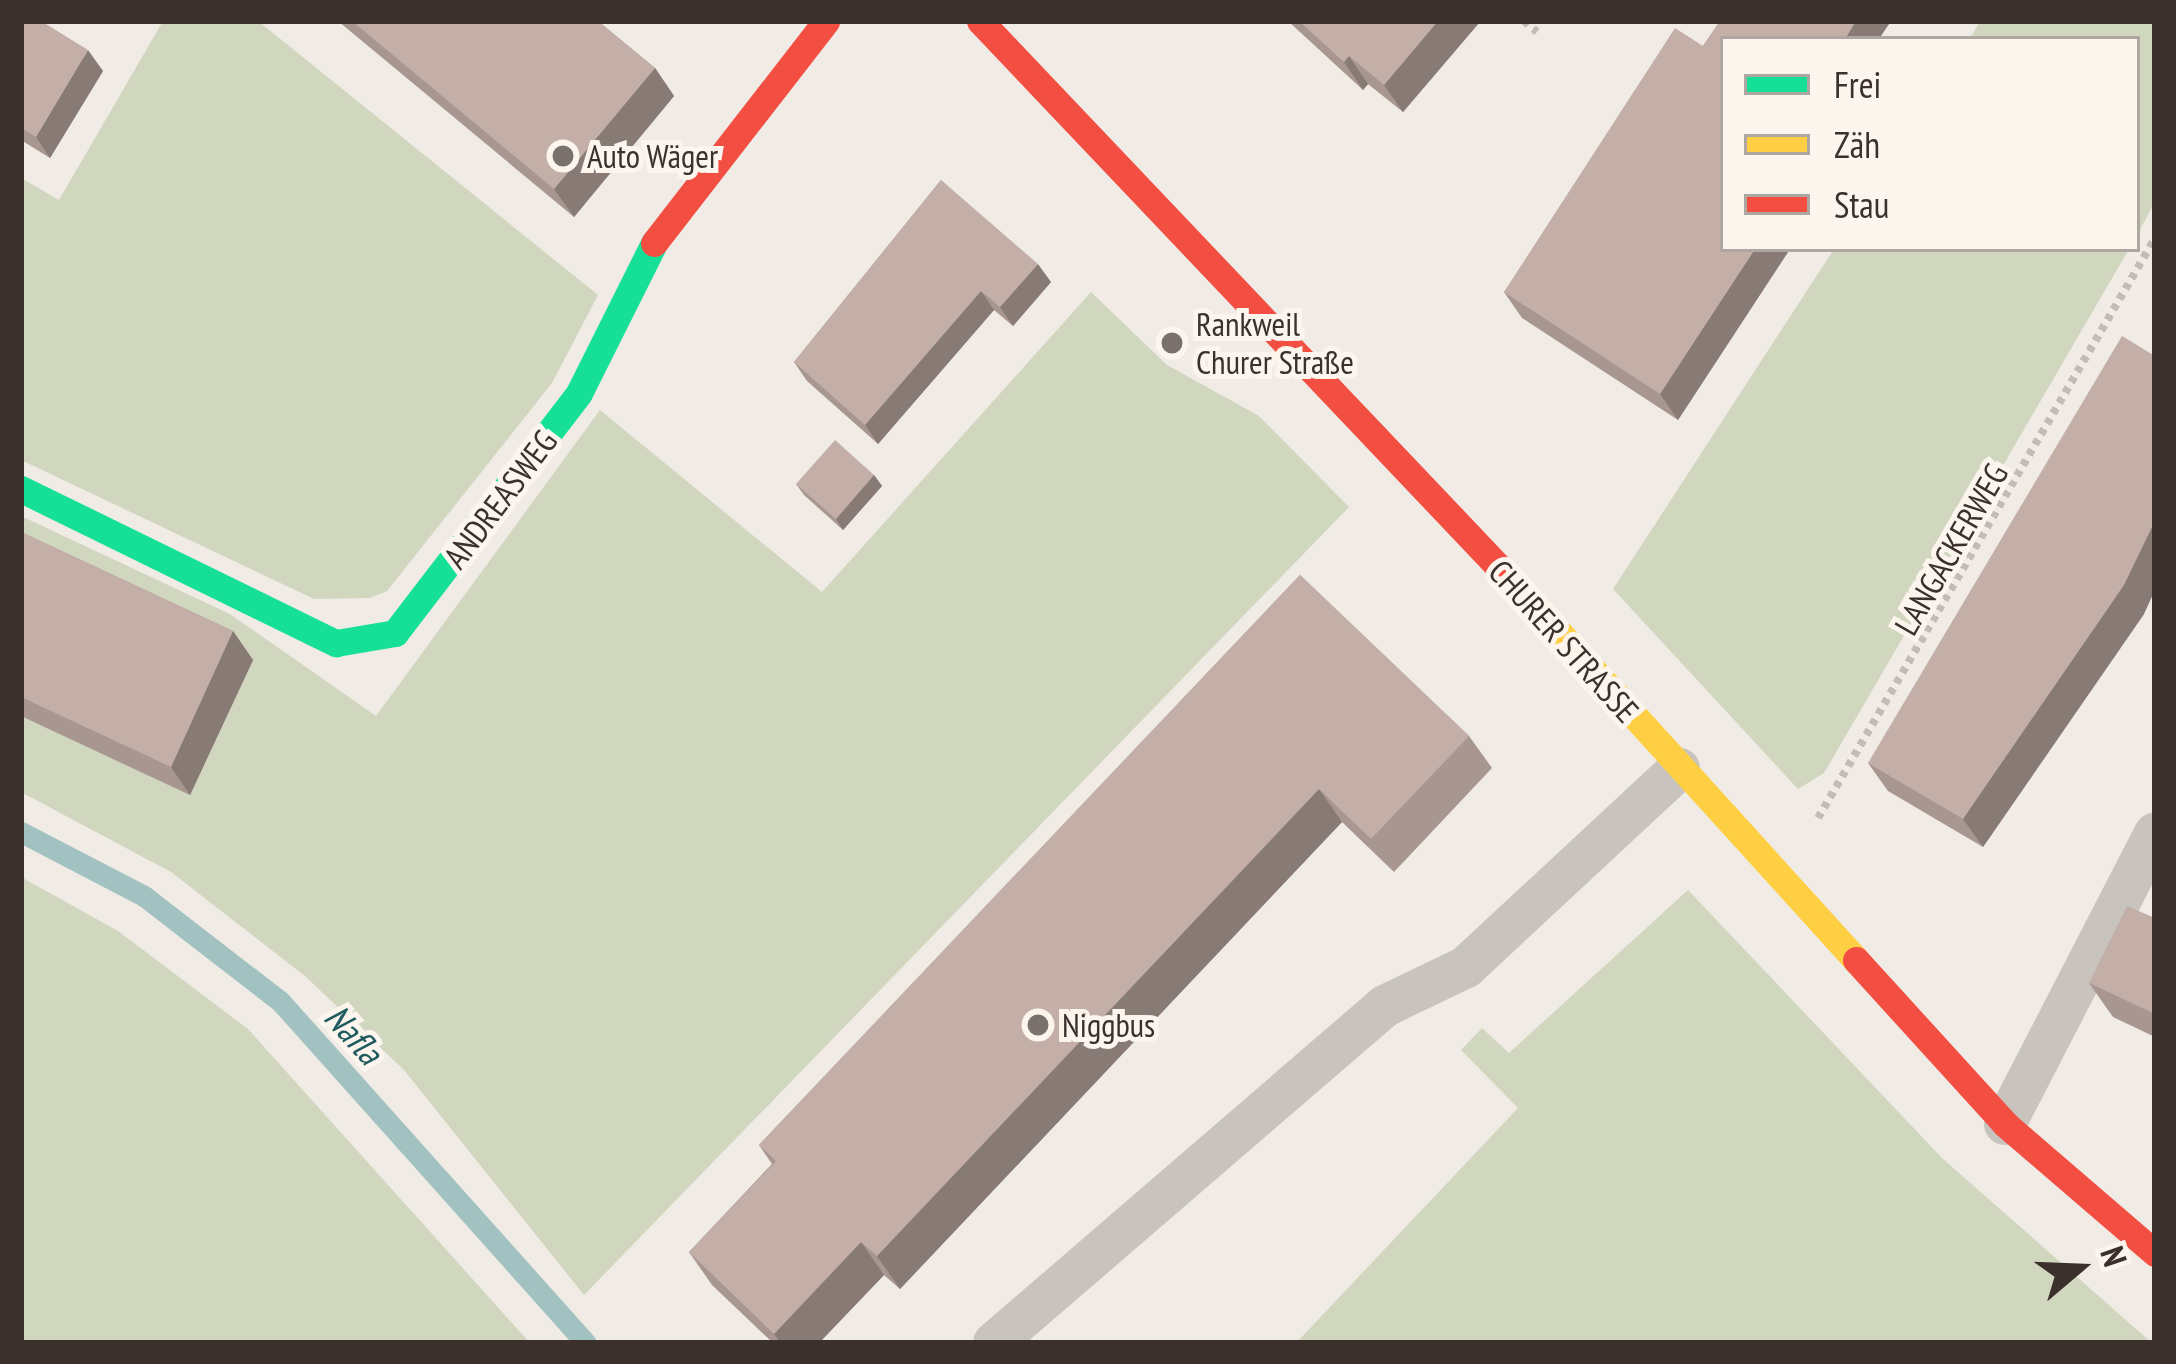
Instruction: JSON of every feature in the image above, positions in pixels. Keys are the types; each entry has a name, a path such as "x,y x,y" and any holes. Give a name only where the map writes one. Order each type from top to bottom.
{"main road":[{"name":"ANDREASWEG","path":"21,489 335,643 395,633 579,394 653,244 826,21"},
{"name":"CHURER STRASSE","path":"980,21 1367,422 2005,1124 2155,1253"}],"lane":[{"path":"994,1343 1385,1006 1466,967 1679,769"},
{"path":"2005,1124 2155,833"}],"path":[{"path":"1524,21 1537,32"},
{"name":"LANGACKERWEG","path":"1774,875 1898,688 2155,238"}],"green space":[{"path":"163,21 258,21 598,295 552,383 387,591 370,598 314,599 21,460 21,178 59,200"},
{"path":"1980,21 2155,21 2155,202 2140,230 2140,36 1972,36"},
{"path":"1832,252 2127,252 1824,773 1798,789 1613,589"},
{"path":"1091,292 1167,365 1259,416 1349,507 584,1295 404,1070 305,976 171,872 21,792 21,516 230,614 376,716 600,410 822,592"},
{"path":"21,877 118,931 248,1029 530,1343 21,1343"},
{"path":"1688,890 1942,1158 2152,1343 1296,1343 1518,1108 1461,1050 1482,1028 1509,1053"}],"building":[{"path":"21,21 41,21 88,50 36,137 21,128"},
{"name":"Auto Wäger","path":"352,21 598,21 655,68 554,189"},
{"path":"1299,21 1438,21 1384,85 1349,56 1344,62"},
{"path":"1720,21 1856,21 1847,36 1720,36 1720,252 1753,252 1660,394 1504,292 1675,28 1703,46"},
{"path":"941,180 1038,264 1000,307 981,291 865,425 794,362"},
{"path":"2122,336 2155,356 2155,521 2124,585 1963,819 1868,763"},
{"path":"835,440 874,475 836,519 796,484"},
{"path":"21,532 233,631 171,767 21,697"},
{"name":"Niggbus","path":"1300,575 1469,736 1371,839 1319,789 877,1256 861,1242 774,1334 689,1252 776,1161 759,1145"},
{"path":"2127,906 2155,918 2155,1014 2089,983"}],"waterway":[{"name":"Nafla","path":"21,832 144,896 280,1001 586,1343"}],"traffic: fast":[{"path":"21,489 336,643 395,633 579,393 654,243"}],"traffic: slow":[{"path":"1512,581 1856,960"}],"traffic: jam":[{"path":"654,243 826,21"},
{"path":"980,21 1512,581"},
{"path":"1856,960 2005,1124 2155,1253"}],"place":[{"name":"Auto Wäger","path":"563,156"},
{"name":"Rankweil Churer Straße","path":"1172,343"},
{"name":"Niggbus","path":"1038,1025"}]}
